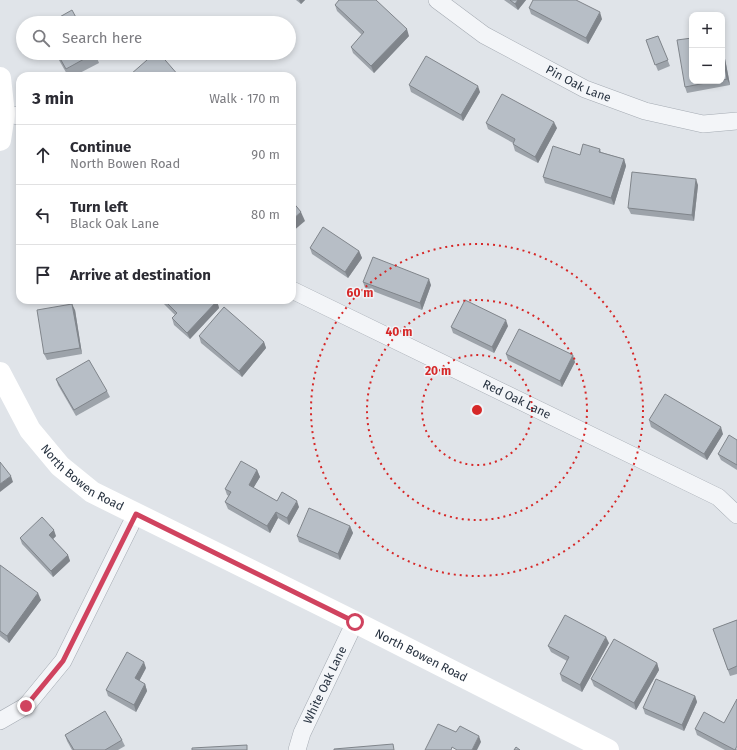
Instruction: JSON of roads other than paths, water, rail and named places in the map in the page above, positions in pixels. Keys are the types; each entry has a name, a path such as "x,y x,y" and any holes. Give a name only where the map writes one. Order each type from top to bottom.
{"street":[{"name":"Pin Oak Lane","path":"437,0 484,35 585,89 645,111 703,124 737,121"},
{"path":"0,78 12,115 0,140"},
{"name":"Red Oak Lane","path":"296,292 718,497 737,515"},
{"name":"North Bowen Road","path":"0,373 30,430 60,466 92,492 355,622 608,750"},
{"path":"0,721 26,706 63,661 136,514"},
{"name":"White Oak Lane","path":"297,750 302,733 355,622"}]}
